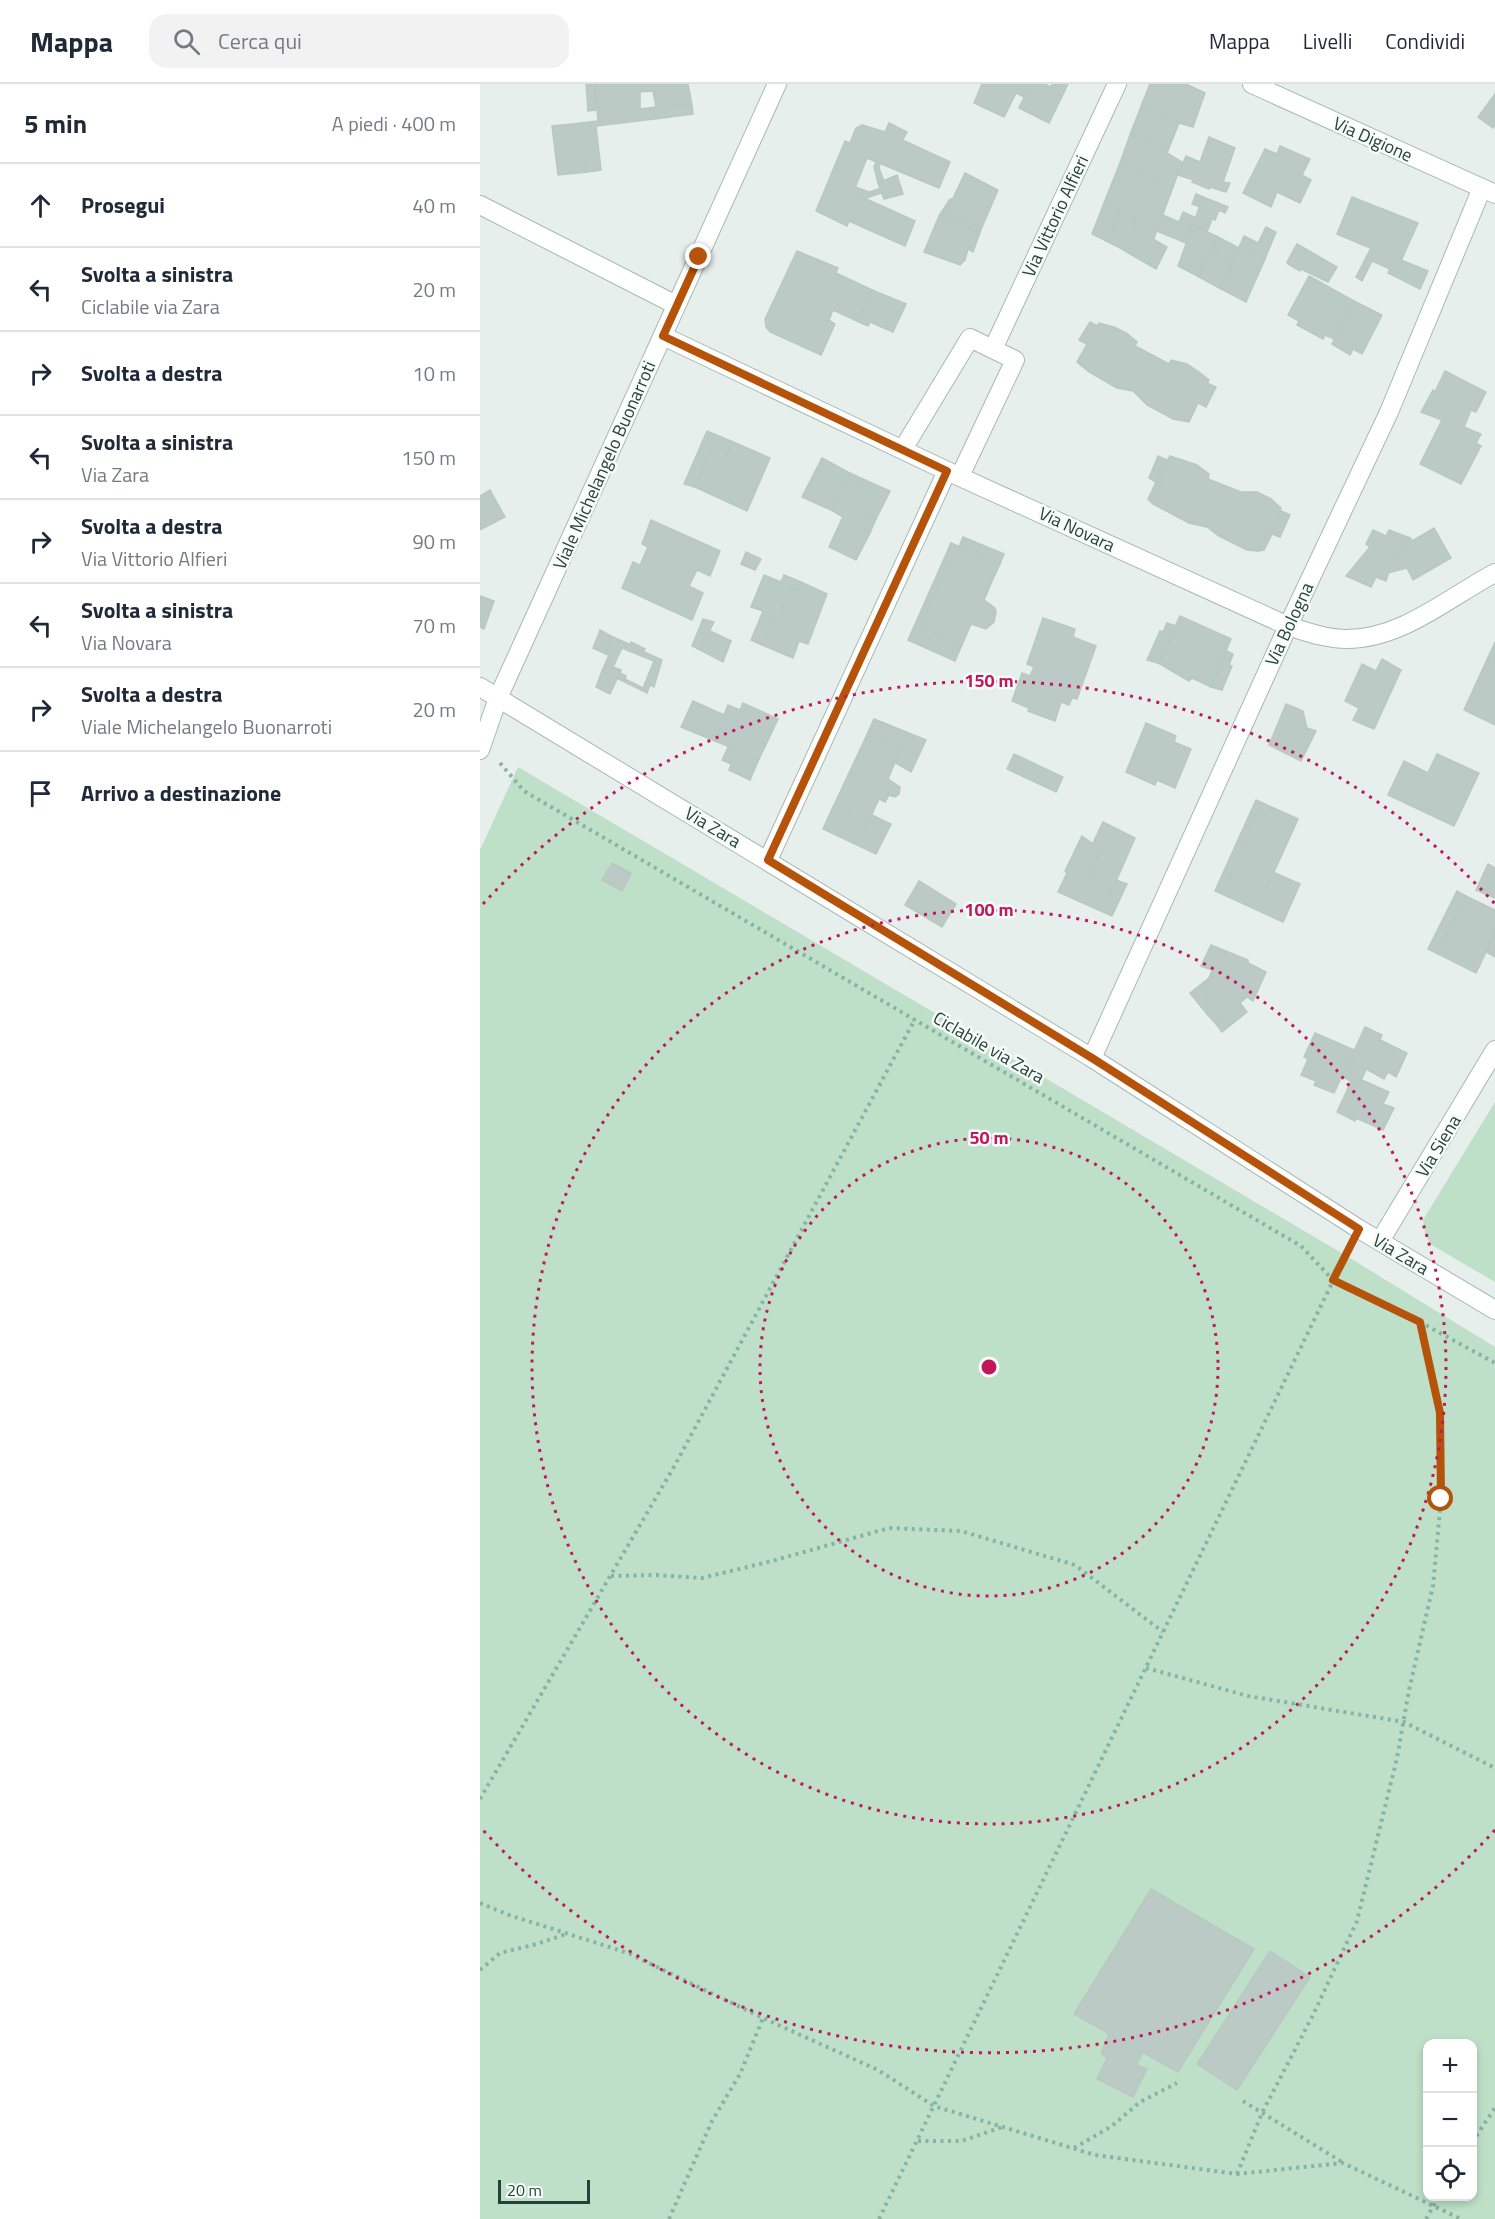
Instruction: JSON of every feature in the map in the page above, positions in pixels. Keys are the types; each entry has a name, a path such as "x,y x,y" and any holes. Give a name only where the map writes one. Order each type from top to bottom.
{"street":[{"name":"Viale Michelangelo Buonarroti","path":"481,747 498,698 777,84"},
{"name":"Via Vittorio Alfieri","path":"993,349 1117,84"},
{"name":"Via Digione","path":"1252,84 1489,191"},
{"name":"Via Bologna","path":"1092,1058 1489,191"},
{"path":"480,205 676,305"},
{"name":"Via Novara","path":"663,336 954,474 1288,626 1320,636 1347,639 1369,636 1402,626 1495,573"},
{"path":"768,860 954,474 1016,360 970,338 903,449"},
{"name":"Via Zara","path":"480,687 1092,1058 1359,1229 1495,1310"},
{"name":"Via Siena","path":"1380,1241 1495,1050"}],"path":[{"name":"Ciclabile via Zara","path":"481,747 524,790 1301,1246 1333,1280 1420,1322 1495,1363"},
{"path":"480,1799 675,1465 915,1019"},
{"path":"879,2219 1359,1229"},
{"path":"1237,2174 1262,2113 1313,2015 1357,1921 1397,1758 1433,1586 1441,1499 1440,1413 1420,1322"},
{"path":"611,1576 657,1575 702,1578 889,1528 961,1531 1075,1565 1163,1632"},
{"path":"1146,1668 1248,1696 1404,1722 1495,1768"},
{"path":"480,1903 509,1915 628,1953 878,2070 934,2106 1095,2155 1237,2174 1343,2163"},
{"path":"480,1970 500,1953 537,1944 568,1933"},
{"path":"669,2219 711,2121 740,2074 763,2018"},
{"path":"1074,2148 1112,2126 1140,2102 1178,2083"},
{"path":"1243,2101 1343,2163 1461,2219"},
{"path":"1477,2136 1495,2108"},
{"path":"918,2140 962,2141 1002,2126"},
{"path":"1426,2219 1436,2201"}],"green space":[{"path":"518,767 1345,1255 1495,1347 1495,2219 480,2219 480,850"},
{"path":"1495,1102 1495,1282 1430,1244 1423,1220"}],"building":[{"path":"586,84 595,84 596,110 588,111"},
{"path":"595,84 688,84 692,105 668,108 670,117 596,126 601,170 587,172 582,123 598,121","holes":["653,91 656,107 640,109 640,92"]},
{"path":"982,84 1030,85 1024,97 1016,93 1004,117 974,103"},
{"path":"1025,84 1045,84 1051,87 1052,84 1068,84 1049,123 1019,108 1030,85"},
{"path":"1150,84 1186,84 1205,93 1193,127 1179,123 1142,104"},
{"path":"1495,94 1495,125 1493,128 1478,117"},
{"path":"1142,104 1179,123 1169,148 1131,132"},
{"path":"692,105 693,114 670,117 668,108"},
{"path":"582,123 587,172 558,175 552,126"},
{"path":"889,123 907,132 902,141 885,132"},
{"path":"862,125 885,132 950,162 939,188 867,158 853,193 915,221 905,246 849,221 847,226 816,211 845,141 850,143 856,128"},
{"path":"1131,132 1169,148 1167,153 1182,162 1173,187 1120,163"},
{"path":"1209,137 1235,148 1223,182 1230,183 1226,192 1210,187 1209,189 1192,182 1194,180 1178,175 1186,156 1200,162"},
{"path":"1280,146 1310,159 1302,175 1311,180 1300,203 1277,192 1271,207 1243,193 1265,149 1277,154"},
{"path":"876,162 880,164 879,168 884,181 878,183 874,167"},
{"path":"1120,163 1173,187 1153,241 1132,227 1136,218 1120,213 1104,203"},
{"path":"965,173 998,190 982,227 947,211"},
{"path":"897,175 903,194 884,199 878,183"},
{"path":"855,187 869,192 879,189 881,193 866,198 853,193"},
{"path":"1196,194 1203,197 1200,207 1192,204"},
{"path":"1203,197 1228,207 1225,213 1219,210 1215,220 1212,219 1207,232 1193,225"},
{"path":"1352,197 1418,223 1401,261 1337,234"},
{"path":"950,199 953,199 947,211 982,227 980,232 939,216"},
{"path":"1104,203 1120,213 1113,229 1123,235 1118,247 1092,234"},
{"path":"1183,212 1196,218 1192,228 1179,222"},
{"path":"1120,213 1136,218 1132,227 1167,247 1156,269 1118,247 1123,235 1113,229"},
{"path":"1163,215 1192,228 1186,243 1157,231"},
{"path":"939,216 980,232 973,252 968,249 965,260 960,265 924,252"},
{"path":"1193,225 1216,236 1199,277 1178,266"},
{"path":"1266,227 1276,232 1265,259 1240,245 1244,236 1258,243"},
{"path":"1216,236 1239,248 1232,262 1214,253 1217,246 1213,243"},
{"path":"1213,243 1217,246 1214,253 1232,262 1221,289 1199,277"},
{"path":"1297,244 1337,267 1328,282 1288,264"},
{"path":"1240,245 1265,259 1246,302 1221,289"},
{"path":"1371,248 1428,271 1420,289 1388,273 1390,269 1372,261 1362,281 1356,277"},
{"path":"797,251 838,268 836,273 872,290 859,322 833,310 829,320 835,324 821,355 770,332 766,327 765,319"},
{"path":"1309,276 1354,301 1334,339 1325,335 1323,339 1297,325 1299,321 1288,315"},
{"path":"872,290 906,304 893,332 870,322 868,326 859,322"},
{"path":"1354,301 1382,315 1362,354 1353,349 1350,355 1332,344"},
{"path":"1090,322 1097,326 1099,323 1114,327 1137,342 1135,346 1169,364 1171,360 1187,364 1199,372 1209,380 1207,383 1216,387 1206,407 1198,403 1189,422 1173,419 1147,405 1133,391 1117,388 1089,372 1077,362 1087,344 1079,340"},
{"path":"1445,371 1486,392 1476,412 1471,410 1464,427 1481,434 1476,443 1481,446 1461,484 1420,464 1442,420 1421,412 1433,390 1435,392"},
{"path":"707,431 733,442 725,459 709,453 695,487 684,484"},
{"path":"733,442 770,458 747,511 695,487 709,453 725,459"},
{"path":"1158,456 1167,460 1158,477 1164,479 1153,504 1148,499 1156,482 1149,478"},
{"path":"1170,456 1197,465 1209,474 1208,479 1241,492 1257,492 1271,499 1281,508 1273,530 1269,527 1258,551 1247,550 1219,536 1207,527 1189,523 1153,504 1164,479 1158,477"},
{"path":"822,458 850,473 833,511 802,497"},
{"path":"850,473 863,479 859,486 846,481"},
{"path":"863,479 890,491 876,519 837,501 846,481 859,486"},
{"path":"490,490 505,517 480,530 480,496"},
{"path":"837,501 876,519 870,533 841,521 843,517 833,511"},
{"path":"1281,511 1290,515 1280,537 1272,534 1264,550 1258,551 1269,527 1273,530"},
{"path":"651,520 720,551 710,576 697,570 689,586 703,593 692,620 622,588 633,562 640,565 648,547 642,544"},
{"path":"841,521 870,533 856,560 829,547"},
{"path":"1434,528 1451,558 1413,580 1407,568 1388,573 1393,557 1407,549 1402,543 1410,538 1412,541"},
{"path":"1373,530 1386,536 1389,530 1410,538 1402,543 1407,549 1393,557 1386,581 1376,577 1371,587 1346,576 1370,547 1366,544"},
{"path":"963,537 1004,554 1000,564 959,547"},
{"path":"951,543 1000,564 993,579 950,560 920,627 962,645 955,661 908,640"},
{"path":"746,552 761,559 755,570 741,564"},
{"path":"950,560 993,579 984,600 995,608 994,622 986,629 971,624 962,645 920,627"},
{"path":"764,575 781,582 784,575 801,582 798,590 791,588 779,618 774,616 762,645 751,640 763,611 751,607"},
{"path":"801,582 827,594 808,644 799,641 793,658 762,645 774,616 779,618 791,588 798,590"},
{"path":"480,596 494,601 484,629 480,627"},
{"path":"1180,616 1231,639 1211,687 1192,678 1189,681 1158,663"},
{"path":"1043,618 1075,629 1073,637 1096,646 1077,699 1072,698 1069,705 1061,702 1055,721 1028,711 1029,708 1012,701 1022,673 1030,676 1034,667 1027,664"},
{"path":"703,619 714,622 700,650 692,646"},
{"path":"1167,623 1176,626 1158,663 1147,660 1160,631 1163,632"},
{"path":"600,630 613,637 606,654 593,648"},
{"path":"710,631 731,641 723,662 700,650"},
{"path":"613,637 631,645 631,642 645,649 644,652 662,660 654,687 650,685 647,693 602,671 609,655 606,654","holes":["622,648 654,661 643,688 625,679 626,676 620,673 621,670 613,667"]},
{"path":"1495,642 1495,725 1464,710"},
{"path":"1227,651 1233,654 1229,665 1232,666 1222,690 1211,687"},
{"path":"1382,659 1401,670 1374,729 1353,720 1359,708 1345,701 1362,664 1376,671"},
{"path":"602,671 618,677 610,694 596,687"},
{"path":"693,701 724,715 728,705 740,710 743,703 778,719 759,759 681,727"},
{"path":"1286,704 1303,711 1307,728 1316,731 1301,761 1269,745"},
{"path":"874,719 926,740 911,772 894,762 901,748 884,740 881,747 865,739"},
{"path":"1146,723 1176,736 1174,742 1191,749 1175,788 1157,780 1155,785 1126,772"},
{"path":"865,739 881,747 884,740 901,748 888,779 900,787 899,794 895,797 889,795 885,802 879,799 863,833 845,825 849,814 833,807"},
{"path":"729,745 759,759 750,780 729,770 731,764 722,760"},
{"path":"1014,754 1063,777 1056,792 1007,769"},
{"path":"1437,754 1479,773 1454,826 1388,795 1404,761 1428,773"},
{"path":"1256,800 1298,819 1294,828 1257,811 1228,879 1264,894 1273,872 1300,884 1283,922 1215,891"},
{"path":"833,807 849,814 845,825 863,833 872,815 891,824 876,854 823,829"},
{"path":"1257,811 1294,828 1264,894 1228,879"},
{"path":"1103,822 1135,838 1110,895 1087,883 1100,849 1093,843"},
{"path":"1082,836 1100,849 1087,883 1110,895 1116,880 1127,884 1112,916 1058,892 1067,873 1065,871"},
{"path":"612,863 631,873 622,891 602,880"},
{"path":"1488,864 1495,868 1495,898 1476,890"},
{"path":"919,881 956,904 942,927 905,905"},
{"path":"1457,891 1466,896 1438,954 1428,949"},
{"path":"1466,896 1495,910 1495,933 1476,973 1438,954"},
{"path":"1495,933 1495,957 1486,952"},
{"path":"1211,945 1248,960 1248,963 1266,972 1253,1001 1247,997 1239,1007 1216,1024 1207,1014 1204,982 1209,978 1212,970 1201,966"},
{"path":"1204,982 1207,1014 1190,993"},
{"path":"1240,1003 1247,1012 1222,1032 1216,1024 1239,1007"},
{"path":"1365,1027 1382,1035 1380,1040 1407,1053 1396,1077 1388,1072 1384,1079 1350,1060"},
{"path":"1315,1033 1354,1050 1334,1093 1314,1085 1316,1081 1301,1075 1308,1059 1304,1057"},
{"path":"1350,1060 1366,1070 1358,1086 1342,1076"},
{"path":"1362,1080 1389,1092 1383,1104 1394,1108 1383,1130 1356,1118 1355,1121 1337,1112 1351,1082 1358,1086"},
{"path":"1151,1889 1254,1949 1178,2072 1074,2014"},
{"path":"1270,1951 1310,1977 1237,2090 1197,2064"},
{"path":"1109,2034 1143,2052 1136,2065 1147,2069 1133,2097 1097,2079 1107,2058 1101,2053"}],"route":[{"path":"699,257 663,336 947,471 768,860 1092,1058 1359,1229 1333,1280 1420,1322 1440,1413 1441,1499"}]}
